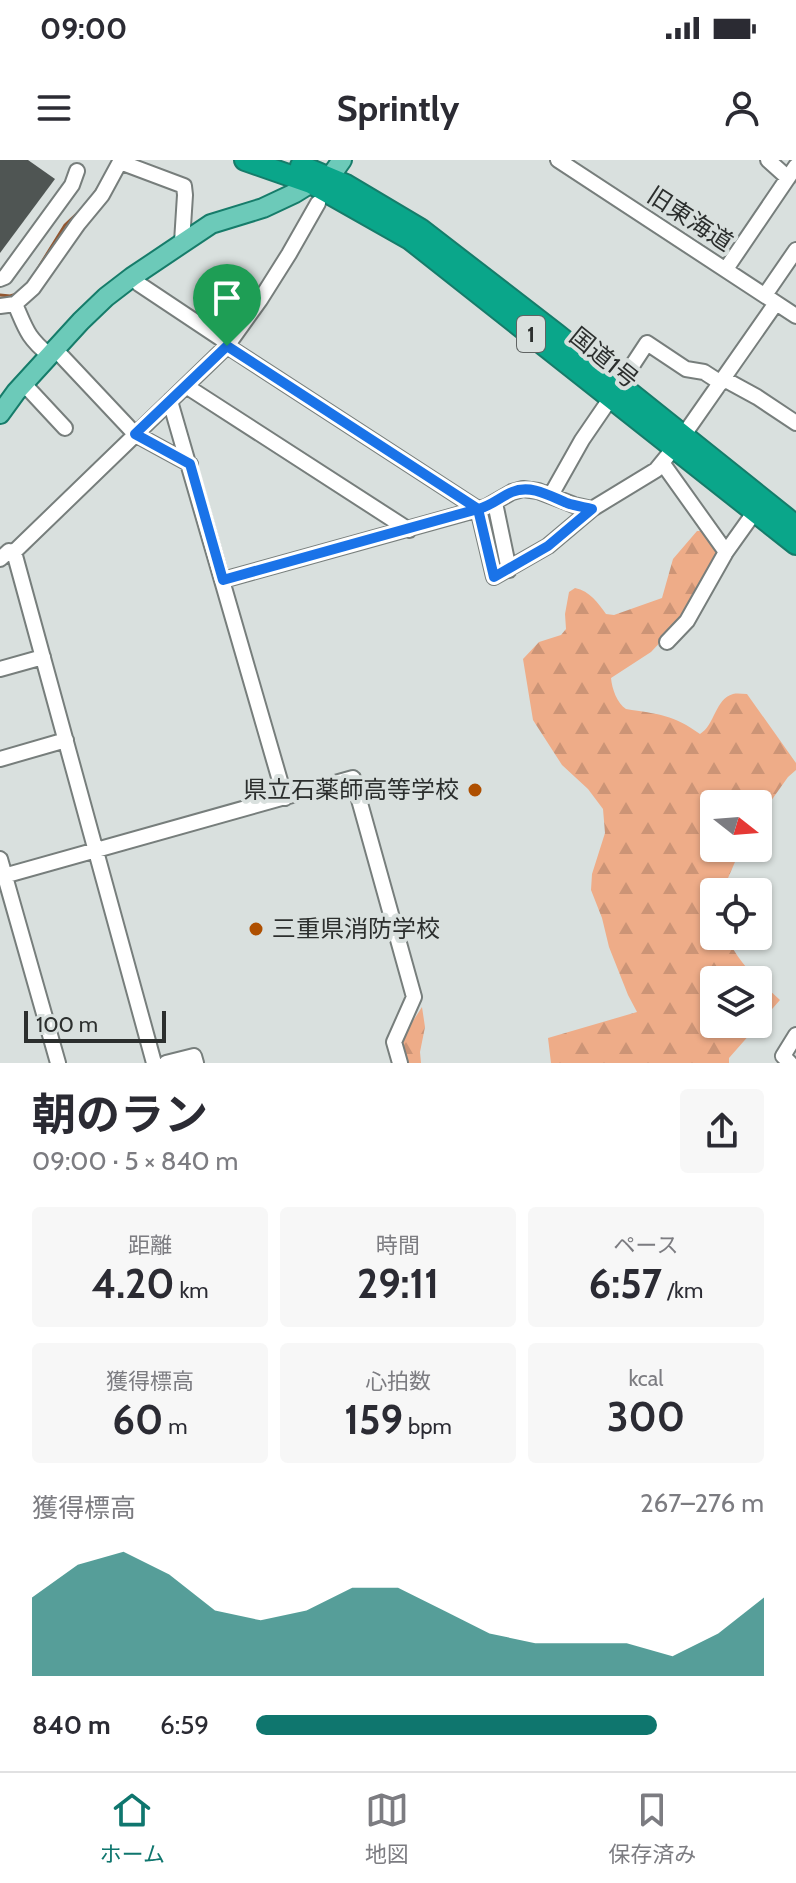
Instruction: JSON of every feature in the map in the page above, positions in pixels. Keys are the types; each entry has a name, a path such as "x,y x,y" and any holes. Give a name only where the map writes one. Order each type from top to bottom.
{"highway":[{"name":"国道1号","path":"245,160 320,180 385,206 420,229 676,445 795,538"},
{"name":"国道1号","path":"286,160 320,180"}],"main road":[{"path":"0,414 52,352 95,308 132,277 211,224 263,208 295,193 320,180 342,160"}],"street":[{"name":"旧東海道","path":"558,160 796,316"},
{"path":"726,269 792,175 768,160"},
{"path":"182,242 184,186 121,161 102,195 33,288 8,305 36,344 52,352 135,434 190,464"},
{"path":"0,279 5,277 72,185 77,171"},
{"path":"0,559 9,551 14,552 228,345 289,254 318,203"},
{"path":"132,277 228,345 478,509 494,577 548,546 592,509 661,465 722,381 796,250"},
{"path":"624,378 647,343 686,369 704,372 757,397 796,423"},
{"path":"24,384 65,428"},
{"path":"186,386 409,530"},
{"path":"170,401 285,798"},
{"path":"551,495 608,402"},
{"path":"676,445 680,461 772,534 795,538"},
{"path":"661,465 726,552"},
{"path":"223,580 409,530 495,503 523,489 592,509"},
{"path":"495,503 509,570"},
{"path":"667,642 687,621 726,552 751,517"},
{"path":"14,552 154,1063"},
{"path":"0,669 43,657"},
{"path":"0,759 66,740"},
{"path":"2,876 353,778 414,997 394,1042 400,1063"},
{"path":"0,859 2,876 58,1063"},
{"path":"790,1063 783,1056 796,1035"},
{"path":"166,1063 194,1056 196,1063"}],"green space":[{"path":"697,531 704,531 721,552 688,613 651,652 611,678 612,687 623,706 674,719 700,734 709,725 722,701 735,694 747,694 796,763 796,770 772,799 772,790 700,790 700,862 735,862 728,878 700,878 700,950 734,950 746,966 700,966 700,1038 747,1038 729,1058 729,1063 551,1063 548,1038 637,1012 609,947 591,890 592,874 605,833 603,809 588,789 562,765 533,720 523,659 539,642 561,635 566,629 569,592 575,588 589,595 606,614 614,615 662,598 673,559"},
{"path":"772,993 780,1000 772,1009"},
{"path":"422,1007 425,1027 421,1063 405,1063 400,1041"}],"building":[{"path":"0,160 28,160 55,179 0,253"}],"waterway":[{"path":"92,197 101,183"},
{"path":"37,270 65,225 82,209"},
{"path":"0,295 17,294"}],"place":[{"name":"県立石薬師高等学校","path":"475,790"},
{"name":"三重県消防学校","path":"256,929"}],"route":[{"path":"227,346 135,434 190,464 223,580 478,509 494,577 548,546 592,509 523,489 478,509 227,346"}]}
